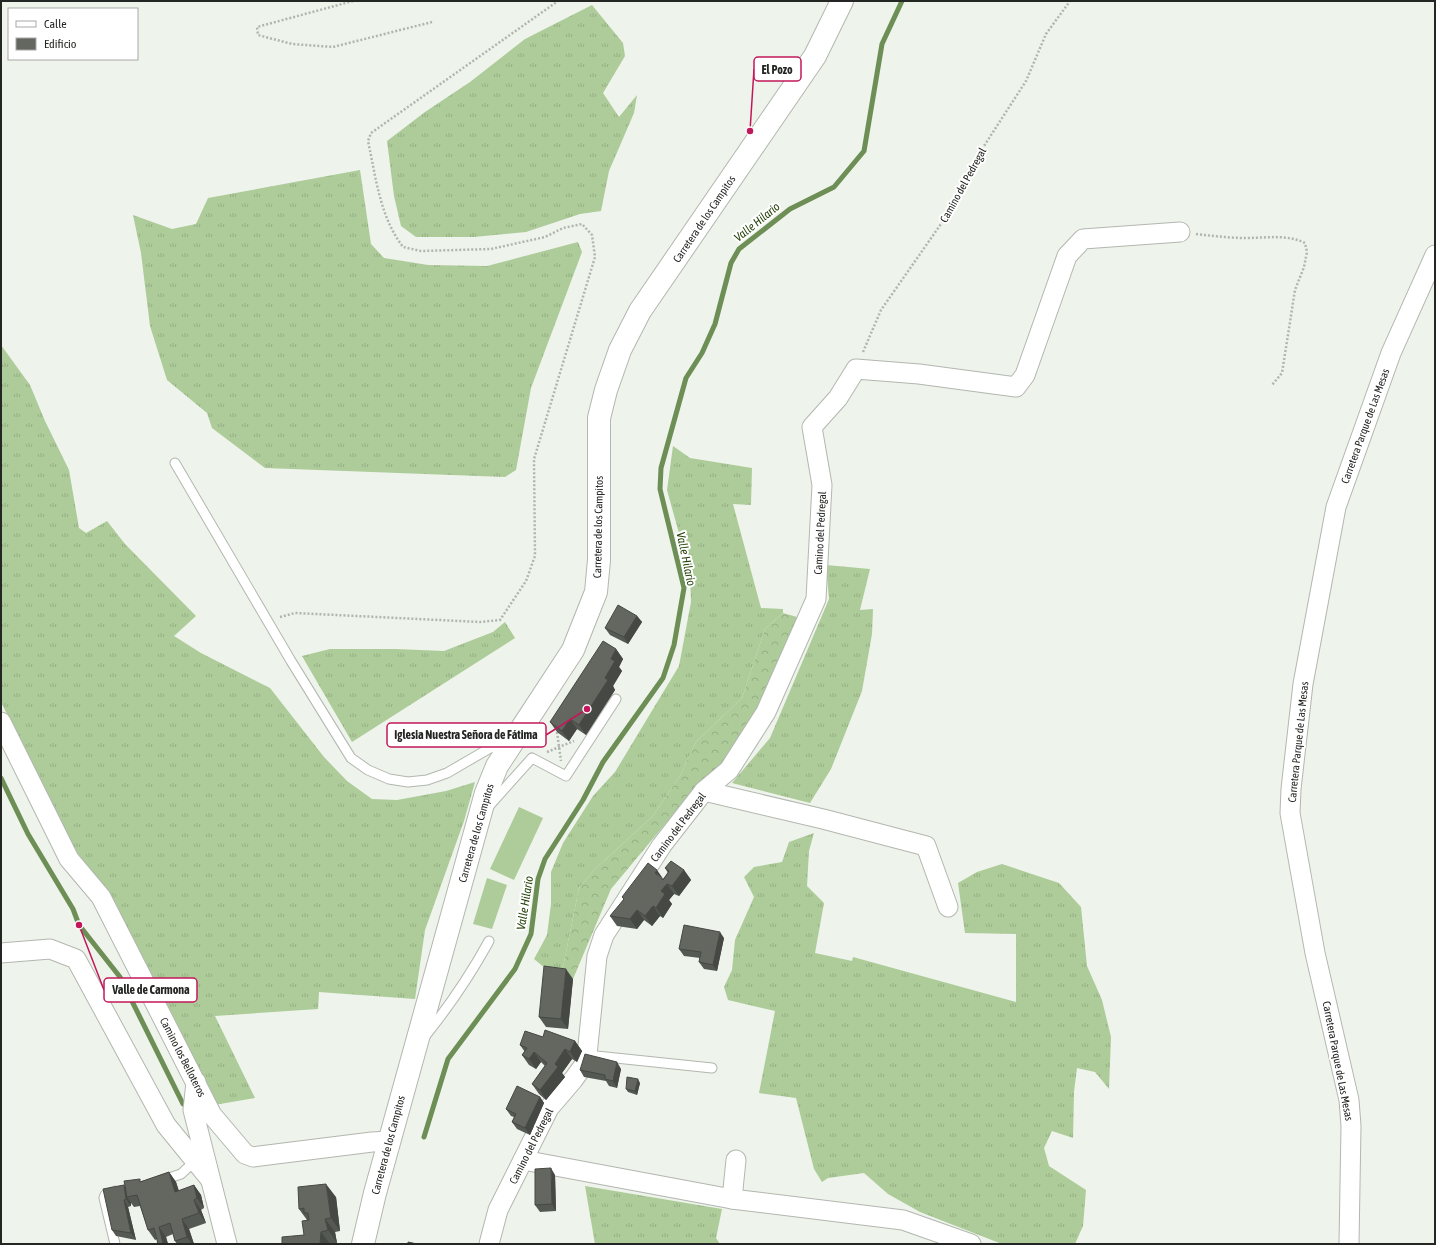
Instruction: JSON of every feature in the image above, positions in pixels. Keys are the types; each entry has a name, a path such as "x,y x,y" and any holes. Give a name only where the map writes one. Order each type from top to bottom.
{"main road":[{"name":"Carretera de los Campitos","path":"363,1244 389,1141 486,793 497,766 573,650 596,592 599,560 599,418 606,390 620,350 640,311 815,56 842,1"}],"street":[{"path":"856,369 919,374 1016,387 1025,375 1067,256 1083,239 1180,232"},
{"name":"Carretera Parque de Las Mesas","path":"1349,1244 1351,1126 1349,1100 1315,953 1290,813 1291,788 1303,684 1336,507 1391,353 1435,255"},
{"name":"Camino del Pedregal","path":"489,1244 498,1210 549,1108 584,1065 587,1055 597,956 604,935 662,845 704,791 729,770 766,712 816,599 822,485 812,427 838,398 856,369"},
{"name":"Camino los Belloteros","path":"1,722 69,859 101,897 212,1115 245,1154 252,1157 389,1141"},
{"path":"704,791 823,818 926,846 948,907"},
{"path":"1,953 50,948 76,959 166,1125 210,1179"},
{"path":"196,1082 193,1110 227,1244"},
{"path":"523,1160 732,1199 903,1220 971,1244"},
{"path":"732,1199 736,1160"}],"lane":[{"path":"175,463 291,660 351,758 368,770 389,779 408,782 427,780 447,773 490,748 514,742"},
{"path":"480,816 532,758 566,776 616,699"},
{"path":"415,1049 449,1006 471,974 489,941"},
{"path":"587,1055 712,1068"},
{"path":"148,1186 181,1174 195,1161"},
{"path":"115,1244 104,1195 128,1189"}],"path":[{"path":"353,1 257,27 258,35 292,44 333,47 432,22"},
{"path":"269,621 295,613 480,622 500,620 526,581 535,556 534,459 595,256 592,235 582,224 563,228 545,237 491,249 421,251 403,247 392,234 381,203 368,141 371,133 558,1"},
{"name":"Camino del Pedregal","path":"856,369 881,310 950,212 984,146 1026,81 1046,34 1070,1"},
{"path":"1180,232 1246,238 1286,237 1296,238 1305,243 1307,252 1304,267 1295,290 1282,373 1272,385"},
{"path":"556,732 562,768 566,776"},
{"path":"532,758 559,748 579,738"}],"green space":[{"path":"592,5 623,43 625,56 603,93 619,117 637,95 634,113 609,171 601,211 580,214 526,232 474,237 416,237 401,226 394,196 387,141 425,112 470,82 525,39"},
{"path":"360,170 371,244 384,258 428,265 487,266 578,242 582,252 531,388 516,470 505,477 265,468 212,428 207,413 167,380 150,326 141,253 133,215 172,229 196,224 208,198"},
{"path":"1,345 30,385 45,421 69,470 79,528 86,533 107,521 125,544 196,616 174,636 201,653 270,688 324,757 347,781 372,799 397,800 446,791 475,782 464,821 425,930 415,999 319,992 318,1009 215,1016 255,1098 214,1105 175,1020 111,896 75,850 1,702"},
{"path":"673,446 690,458 752,468 751,505 733,504 761,608 783,609 783,613 765,629 742,698 696,742 680,776 652,817 595,869 579,888 561,977 551,973 534,959 547,935 551,904 551,872 563,843 593,796 615,772 679,666 691,602 690,573 667,490"},
{"path":"826,565 870,569 860,610 873,609 872,634 862,691 831,769 810,803 732,783 770,738 829,599"},
{"path":"783,613 797,617 790,640 761,708 722,767 691,793 611,889 573,979 561,977 579,888 595,869 652,817 680,776 696,742 742,698 765,629"},
{"path":"505,622 515,638 352,742 302,656 330,649 444,651 493,632"},
{"path":"519,807 543,818 514,880 490,869"},
{"path":"814,833 809,851 807,886 824,903 815,953 852,961 853,957 1016,1002 1016,934 965,933 958,883 977,872 1002,864 1059,883 1081,907 1087,966 1102,1000 1111,1037 1109,1089 1095,1072 1077,1068 1074,1092 1073,1138 1052,1131 1044,1148 1049,1166 1086,1190 1083,1226 1075,1244 1002,1244 920,1212 888,1194 864,1173 828,1178 822,1182 814,1169 796,1098 759,1093 775,1011 728,1000 724,987 732,970 735,940 754,897 744,877 754,867 782,862 789,842"},
{"path":"487,878 507,885 492,929 473,924"},
{"path":"585,1186 722,1209 716,1238 720,1244 595,1244"}],"building":[{"path":"618,605 637,616 624,637 605,628"},
{"path":"603,641 616,649 611,659 615,661 605,678 608,680 579,725 570,719 562,731 550,722"},
{"path":"671,861 684,870 672,886 667,884 661,891 665,894 656,908 653,906 645,916 637,910 630,919 610,916 624,899 622,897 648,863 657,870 655,873 663,880 669,871 665,868"},
{"path":"684,925 720,932 713,965 699,962 701,952 679,949"},
{"path":"544,966 566,969 561,1019 539,1017"},
{"path":"545,1030 575,1041 570,1052 565,1049 555,1064 558,1067 540,1090 532,1084 547,1063 534,1052 529,1059 522,1055 527,1048 520,1045 525,1031 543,1037"},
{"path":"585,1054 617,1062 613,1081 605,1079 605,1075 580,1070"},
{"path":"627,1077 638,1079 635,1091 626,1089"},
{"path":"517,1086 540,1097 525,1128 512,1122 516,1114 506,1109"},
{"path":"551,1168 552,1204 535,1205 535,1169"},
{"path":"169,1172 175,1192 194,1185 197,1198 194,1200 199,1213 182,1219 187,1237 175,1241 170,1223 159,1227 163,1243 158,1244 154,1228 148,1230 137,1195 127,1197 124,1181 140,1179 140,1182"},
{"path":"326,1184 331,1218 325,1219 328,1230 321,1232 320,1244 282,1244 282,1237 304,1235 302,1221 309,1220 308,1213 304,1213 304,1208 299,1209 298,1187"},
{"path":"124,1185 126,1199 124,1200 131,1233 112,1230 103,1189"}],"waterway":[{"name":"Valle Hilario","path":"424,1137 448,1059 515,969 531,934 538,879 545,859 583,800 603,762 663,678 674,645 684,588 660,489 661,468 686,378 702,353 715,324 731,263 739,249 790,209 834,187 864,151 882,44 902,1"},
{"path":"1,778 28,834 73,909 79,925 120,977 183,1104"}],"place":[{"name":"El Pozo","path":"750,131"},
{"name":"Iglesia Nuestra Señora de Fátima","path":"587,709"},
{"name":"Valle de Carmona","path":"79,925"}]}
